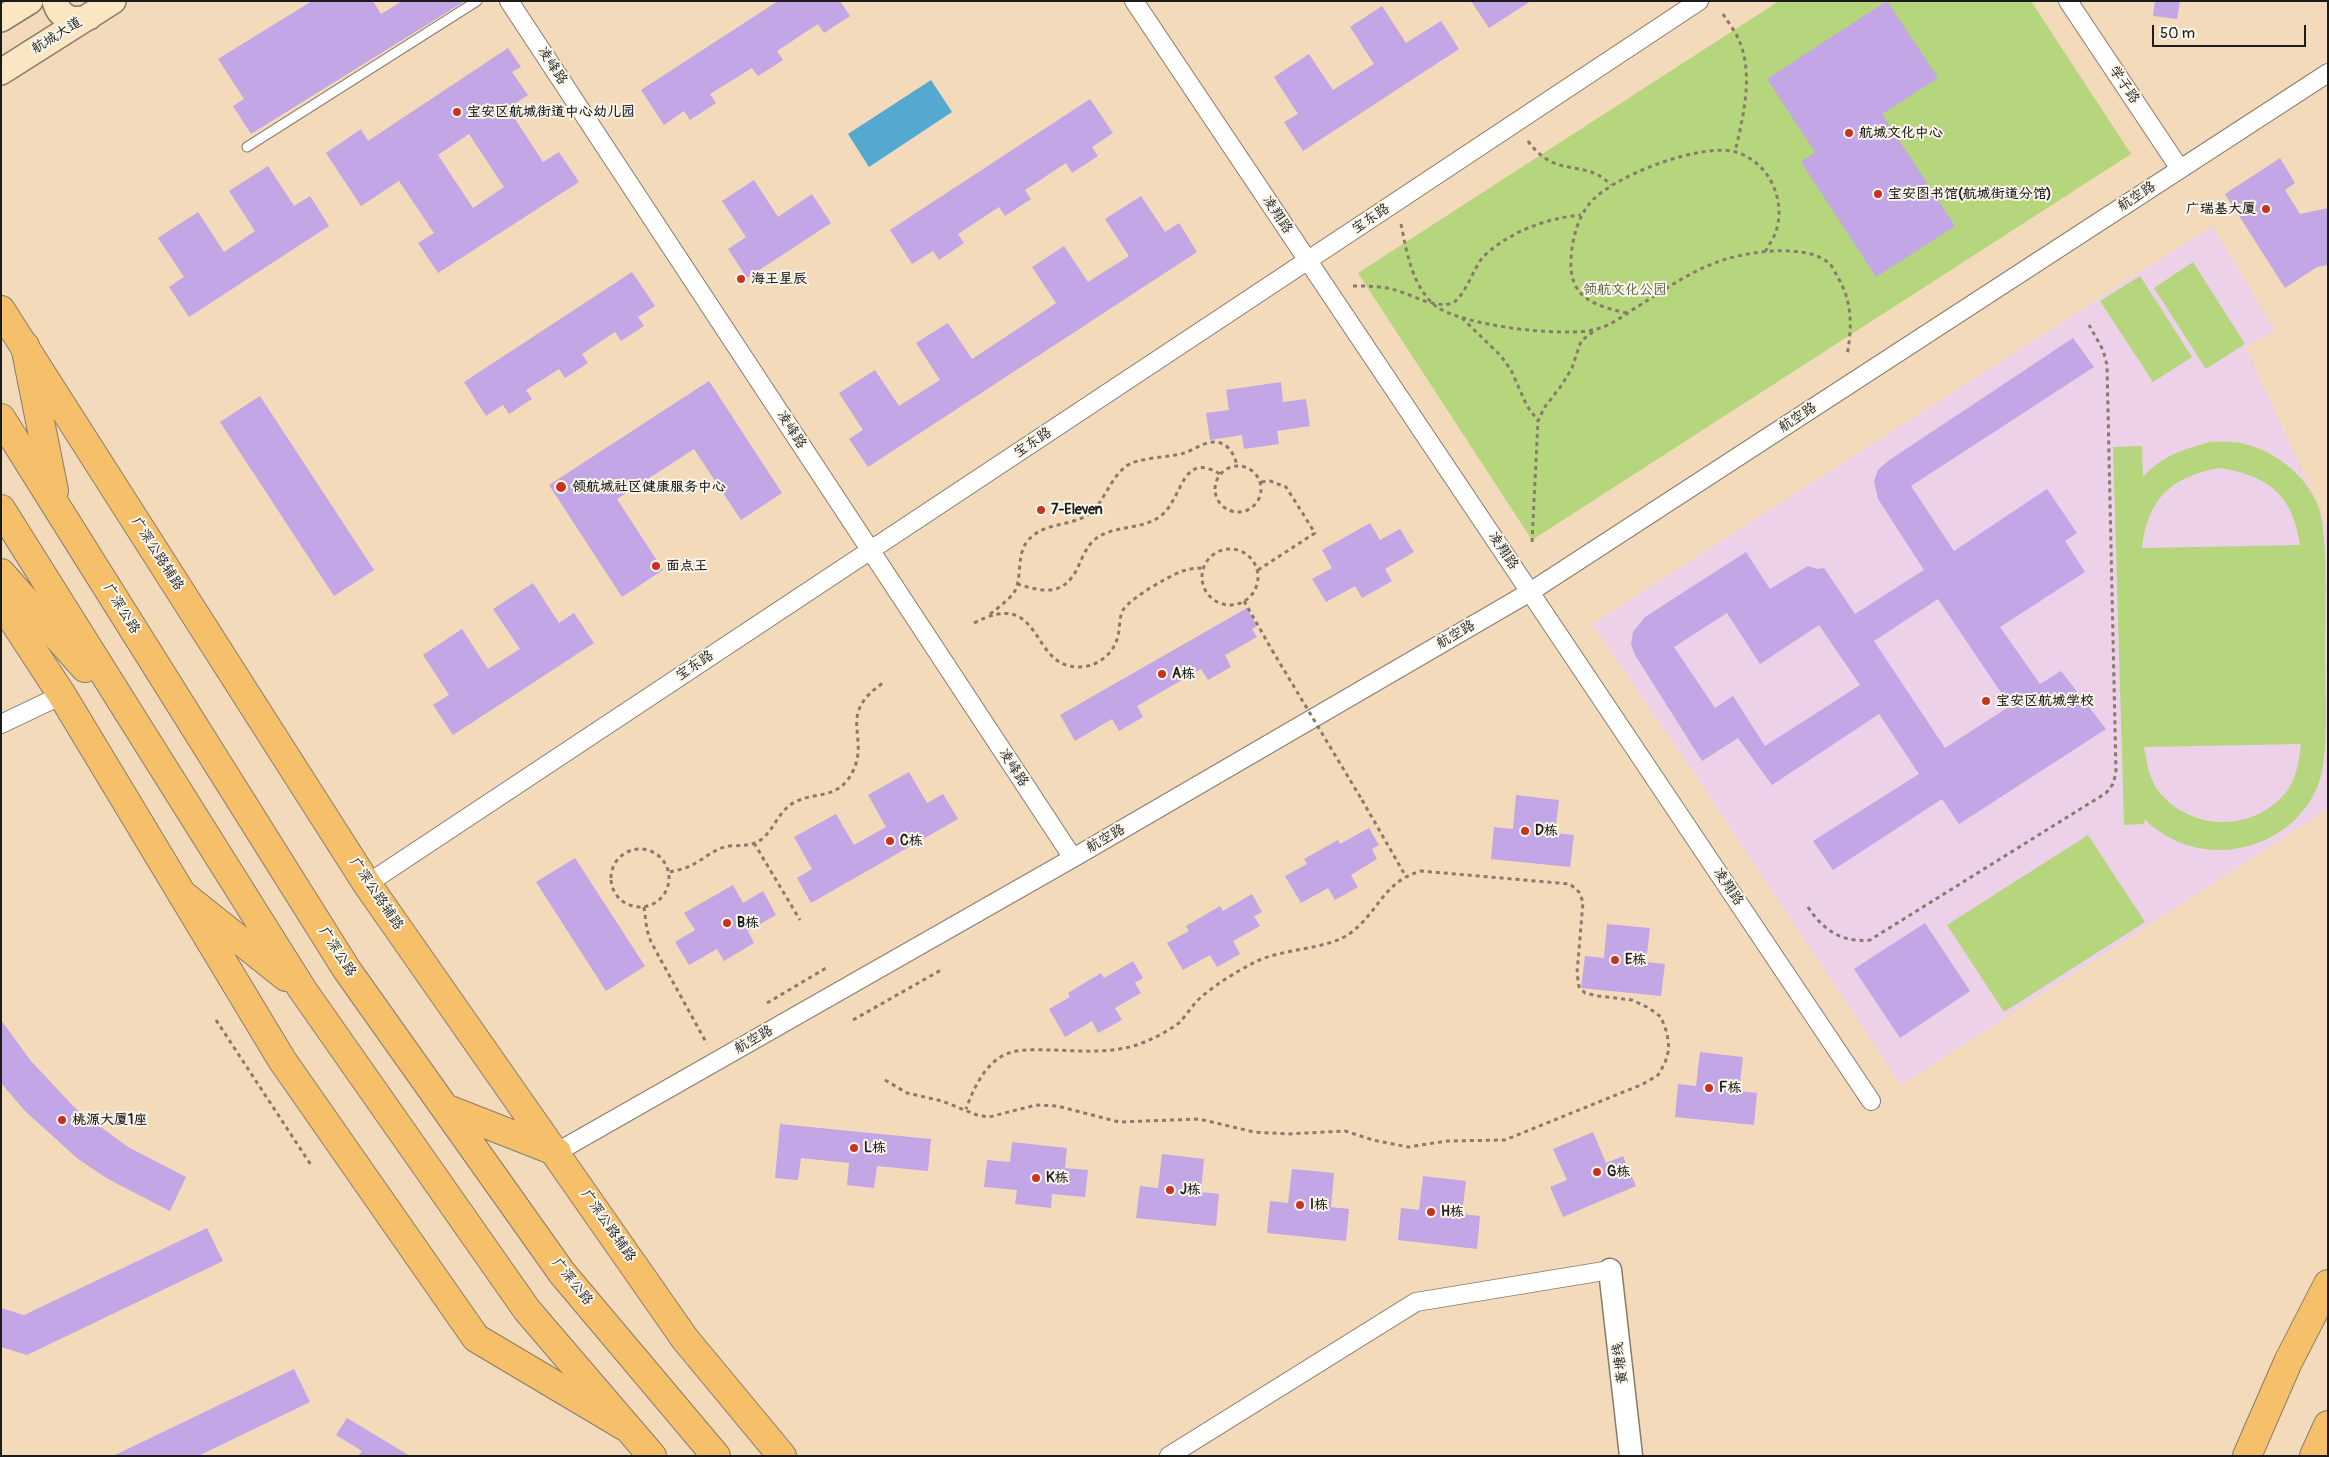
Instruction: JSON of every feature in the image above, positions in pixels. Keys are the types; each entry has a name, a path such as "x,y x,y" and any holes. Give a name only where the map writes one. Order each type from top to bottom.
{"main road":[{"path":"1,19 30,1"},
{"path":"55,1 58,10 68,19 76,20 89,17"},
{"name":"航城大道","path":"1,72 113,1"},
{"name":"广深公路辅路","path":"1,310 367,884 686,1338 782,1456"},
{"path":"24,346 57,507"},
{"name":"广深公路","path":"1,418 348,970 562,1273 716,1456"},
{"path":"1,509 302,990 527,1310 652,1456"},
{"path":"1,573 139,729"},
{"path":"1,602 62,695 282,1060 476,1338 630,1430"},
{"path":"182,894 302,990"},
{"path":"445,1108 557,1152"},
{"path":"2247,1456 2288,1362 2328,1284"},
{"path":"2314,1456 2328,1425"}],"street":[{"name":"凌峰路","path":"509,1 1072,858"},
{"name":"凌翔路","path":"1134,1 1871,1101"},
{"name":"宝东路","path":"367,884 1699,1"},
{"name":"学子路","path":"2068,1 2180,169"},
{"name":"航空路","path":"557,1152 1072,858 1530,592 2328,73"},
{"path":"1,724 62,695"},
{"path":"1169,1456 1416,1302 1610,1270"},
{"name":"黄塘线","path":"1610,1270 1632,1456"}],"lane":[{"path":"247,147 477,1"}],"path":[{"path":"1723,14 1739,41 1746,75 1743,117 1735,152"},
{"path":"1528,141 1536,152 1546,160 1562,167 1595,172 1603,176 1611,185"},
{"path":"1627,313 1592,302 1580,294 1573,283 1571,261 1574,236 1581,215 1591,202 1611,185 1652,166 1686,155 1716,150 1735,152 1750,158 1762,168 1773,182 1779,202 1777,228 1764,252"},
{"path":"1434,304 1451,304 1458,299 1476,266 1484,256 1511,237 1536,225 1581,215"},
{"path":"1401,224 1410,267 1420,287 1434,304"},
{"path":"1532,542 1538,421 1544,408 1562,386 1572,368 1581,341 1679,281 1713,264 1741,255 1764,252 1783,250 1808,254 1829,263 1840,280 1850,305 1852,325 1847,356"},
{"path":"1353,286 1390,288 1434,304 1462,318 1532,330 1598,329"},
{"path":"1462,318 1501,356 1510,370 1526,406 1538,421"},
{"path":"1808,908 1817,921 1833,934 1852,940 1870,940 2106,793 2113,784 2116,773 2106,364 2103,350 2089,325"},
{"path":"974,623 990,614 1014,593 1021,554 1026,542 1045,528 1079,519 1090,514 1116,475 1127,466 1184,453 1217,442 1229,448 1236,458 1237,466"},
{"path":"1017,584 1048,591 1063,587 1075,574 1086,550 1094,540 1119,528 1139,526 1154,521 1164,513 1172,502 1186,475 1195,469 1203,466 1220,474"},
{"path":"1237,466 1252,470 1261,482 1260,497 1256,504 1250,510 1235,513 1221,505 1216,499 1215,484 1220,474 1230,467 1237,466"},
{"path":"1258,570 1315,533 1286,487 1270,482 1261,482"},
{"path":"1232,548 1248,555 1258,570 1256,588 1244,601 1225,605 1216,602 1204,587 1202,578 1203,568 1207,560 1214,553 1232,548"},
{"path":"990,614 1002,613 1018,617 1033,627 1046,651 1055,660 1067,666 1080,668 1104,659 1112,649 1118,638 1122,612 1130,602 1181,572 1203,568"},
{"path":"1244,601 1405,875"},
{"path":"670,872 689,867 715,851 728,846 754,843 763,837 781,813 795,802 827,795 841,786 853,772 858,757 856,726 860,707 871,691 883,683"},
{"path":"754,843 800,920"},
{"path":"632,849 651,850 666,862 670,872 667,891 653,904 644,907 634,907 617,896 610,878 616,860 632,849"},
{"path":"885,1080 907,1093 989,1117 1036,1105 1057,1106 1119,1122 1200,1119 1254,1132 1287,1134 1345,1131 1373,1140 1408,1147 1447,1141 1505,1140 1596,1102 1625,1093 1658,1075 1665,1063 1669,1049 1667,1033 1661,1018 1649,1008 1632,1000 1585,993 1579,987 1577,973 1583,902 1579,892 1570,884 1421,871 1405,875 1394,884 1363,921 1348,935 1329,942 1282,952 1256,962 1220,983 1199,999 1179,1022 1158,1036 1120,1050 1097,1052 1020,1050 1003,1055 975,1085 966,1109"},
{"path":"644,907 651,942 707,1044"},
{"path":"767,1003 826,968"},
{"path":"853,1020 941,970"},
{"path":"216,1020 311,1165"}],"shaded area":[{"name":"宝安区航城学校","path":"2212,226 2275,330 2246,348 2328,527 2328,809 1901,1085 1698,779 1592,624"}],"green space":[{"name":"领航文化公园","path":"1779,1 2031,1 2131,154 1532,540 1358,273"},
{"path":"2193,262 2245,344 2206,369 2154,288"},
{"path":"2140,276 2192,357 2153,382 2100,301"},
{"path":"2210,442 2232,442 2256,447 2279,459 2299,476 2314,497 2319,508 2324,540 2326,580 2326,716 2325,748 2321,776 2311,799 2297,818 2279,832 2258,843 2235,849 2211,850 2187,845 2165,835 2145,819 2144,824 2124,825 2113,447 2142,446 2143,477 2166,459","holes":["2219,468 2251,476 2275,490 2291,513 2297,528 2300,545 2142,548 2150,516 2156,503 2165,493 2175,484 2188,477","2301,744 2295,774 2287,791 2274,804 2258,814 2241,820 2224,822 2206,820 2189,815 2174,806 2160,793 2153,783 2144,747"]},
{"path":"2088,835 2145,922 2004,1012 1947,925"}],"water":[{"path":"931,80 952,112 869,167 848,134"}],"building":[{"path":"312,1 373,1 381,14 402,1 465,1 251,134 233,106 244,99 218,59"},
{"path":"778,1 840,1 850,16 824,33 818,24 777,51 783,60 758,76 752,68 710,94 716,103 690,120 684,111 664,125 641,90"},
{"path":"1471,1 1531,1 1489,28"},
{"name":"航城文化中心","path":"1887,1 1938,78 1882,114 1955,226 1876,277 1801,162 1815,152 1767,79"},
{"path":"2155,1 2180,1 2177,19 2153,16"},
{"path":"1382,6 1406,43 1441,21 1459,49 1303,151 1284,122 1298,114 1274,77 1309,54 1333,90 1374,64 1350,27"},
{"path":"508,48 521,67 512,72 528,95 508,108 543,162 559,152 579,182 438,273 418,243 434,233 399,181 361,206 326,153 361,129 368,141","holes":["469,134 504,187 473,208 438,155"]},
{"path":"1090,99 1113,133 1092,147 1098,156 1072,173 1066,163 1025,190 1031,199 1005,216 999,207 958,234 964,243 939,260 933,251 912,264 890,230"},
{"name":"广瑞基大厦","path":"2280,158 2295,183 2285,190 2300,214 2328,208 2328,265 2317,267 2285,288 2225,194"},
{"path":"268,166 294,206 310,196 329,226 189,317 169,287 184,277 158,238 198,212 224,252 255,231 229,191"},
{"path":"754,180 778,217 812,194 831,223 747,278 728,249 746,237 722,201"},
{"path":"1141,196 1165,232 1179,223 1197,252 868,467 849,439 863,430 839,393 875,370 899,406 940,380 916,343 948,323 972,359 1056,303 1032,267 1064,246 1088,282 1129,256 1105,219"},
{"path":"632,272 655,306 638,317 644,326 621,341 615,332 582,354 588,363 565,378 559,369 526,390 532,399 509,414 503,405 486,416 464,382"},
{"path":"2073,338 2094,367 1911,486 1954,551 2047,489 2077,533 2065,541 2085,572 2000,627 2040,684 2061,671 2106,729 1959,824 1942,799 1833,870 1813,841 1919,774 1879,714 1772,785 1738,738 1702,761 1635,655 1631,644 1633,632 1645,617 1746,552 1770,589 1808,566 1817,569 1824,568 1855,614 1924,570 1878,499 1874,481 1878,470 1888,461","holes":["1938,599 2010,706 1945,748 1874,641","1727,613 1760,664 1819,625 1860,685 1765,746 1733,696 1715,708 1674,647"]},
{"path":"709,381 782,493 741,520 694,449 617,499 663,570 622,597 549,485"},
{"path":"1281,382 1283,402 1306,399 1310,426 1277,431 1279,444 1244,449 1242,435 1210,440 1206,413 1229,410 1226,390"},
{"path":"260,396 374,570 334,596 220,422"},
{"path":"1370,523 1380,540 1400,529 1414,552 1385,569 1392,581 1362,598 1355,586 1326,602 1312,579 1332,568 1322,550"},
{"path":"533,583 559,623 574,613 594,643 453,735 433,705 449,695 423,655 462,629 488,669 520,649 493,609"},
{"name":"A栋","path":"1247,608 1257,626 1252,629 1257,637 1225,655 1231,667 1208,680 1201,669 1137,706 1143,717 1119,731 1112,719 1075,741 1060,715"},
{"name":"C栋","path":"909,772 927,803 943,794 958,819 811,903 797,878 812,869 794,837 836,814 854,845 886,827 868,795"},
{"name":"D栋","path":"1516,795 1559,800 1555,833 1574,835 1570,867 1491,859 1494,827 1513,829"},
{"path":"1369,828 1379,845 1372,849 1377,859 1351,875 1358,887 1335,900 1328,888 1301,903 1285,876 1307,864 1304,859 1338,840 1340,844"},
{"path":"575,858 645,966 606,991 536,882"},
{"name":"B栋","path":"733,885 743,903 763,891 776,915 748,931 754,943 724,961 717,949 689,965 675,942 695,930 684,913"},
{"path":"1252,894 1262,912 1254,916 1260,926 1233,941 1240,954 1217,967 1210,955 1183,970 1167,943 1189,931 1186,926 1220,906 1223,911"},
{"path":"1925,923 1970,991 1900,1038 1854,969"},
{"name":"E栋","path":"1607,924 1650,928 1646,962 1665,964 1661,996 1581,988 1585,956 1604,958"},
{"path":"1133,961 1143,978 1135,983 1141,993 1115,1008 1122,1020 1098,1033 1092,1021 1065,1037 1049,1009 1070,997 1068,993 1101,973 1104,978"},
{"name":"桃源大厦1座","path":"1,1020 31,1061 75,1108 128,1147 186,1177 170,1211 108,1179 78,1159 25,1111 1,1083"},
{"name":"F栋","path":"1700,1052 1743,1057 1739,1091 1757,1093 1754,1125 1675,1117 1678,1084 1696,1086"},
{"name":"L栋","path":"780,1124 931,1139 928,1171 877,1166 874,1188 847,1185 849,1163 801,1158 798,1180 775,1178"},
{"name":"G栋","path":"1593,1132 1606,1163 1623,1156 1636,1186 1563,1217 1550,1187 1567,1180 1553,1149"},
{"name":"K栋","path":"1012,1142 1067,1148 1065,1168 1088,1170 1085,1197 1052,1194 1051,1208 1015,1204 1017,1190 984,1187 987,1160 1010,1162"},
{"name":"J栋","path":"1162,1154 1204,1159 1201,1192 1219,1194 1216,1226 1136,1218 1140,1186 1158,1188"},
{"name":"I栋","path":"1292,1169 1334,1173 1331,1207 1349,1209 1346,1241 1267,1233 1270,1201 1288,1203"},
{"name":"H栋","path":"1423,1176 1466,1181 1462,1214 1480,1216 1477,1249 1398,1240 1401,1208 1419,1210"},
{"path":"207,1228 223,1261 27,1355 1,1347 1,1308 24,1315"},
{"path":"294,1369 310,1402 198,1456 113,1456"},
{"path":"347,1418 410,1456 358,1456 362,1451 336,1435"}],"place":[{"name":"宝安区航城街道中心幼儿园","path":"457,112"},
{"name":"航城文化中心","path":"1849,133"},
{"name":"宝安图书馆(航城街道分馆)","path":"1878,194"},
{"name":"广瑞基大厦","path":"2266,209"},
{"name":"海王星辰","path":"741,279"},
{"name":"领航城社区健康服务中心","path":"561,487"},
{"name":"7-Eleven","path":"1041,510"},
{"name":"面点王","path":"656,566"},
{"name":"A栋","path":"1162,674"},
{"name":"宝安区航城学校","path":"1986,701"},
{"name":"D栋","path":"1525,831"},
{"name":"C栋","path":"890,841"},
{"name":"B栋","path":"727,923"},
{"name":"E栋","path":"1615,960"},
{"name":"F栋","path":"1709,1088"},
{"name":"桃源大厦1座","path":"62,1120"},
{"name":"L栋","path":"854,1148"},
{"name":"G栋","path":"1597,1172"},
{"name":"K栋","path":"1036,1178"},
{"name":"J栋","path":"1170,1190"},
{"name":"I栋","path":"1300,1205"},
{"name":"H栋","path":"1431,1212"}]}
